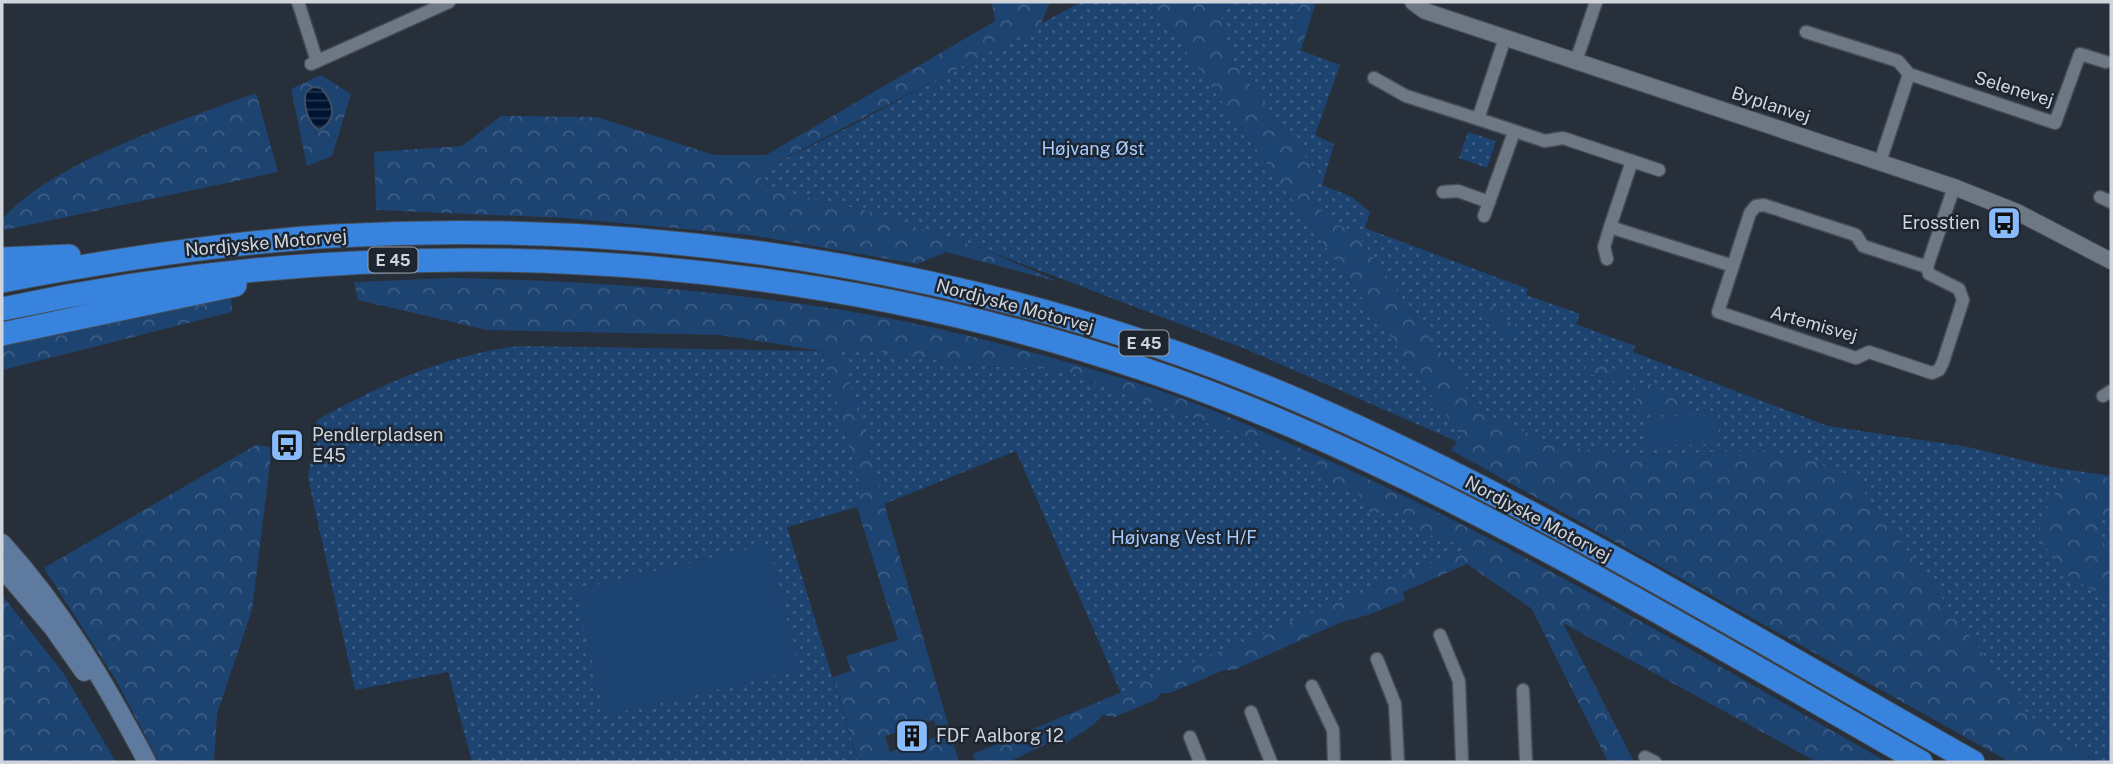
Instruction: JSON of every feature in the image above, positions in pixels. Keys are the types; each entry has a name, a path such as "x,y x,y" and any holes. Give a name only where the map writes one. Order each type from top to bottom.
{"highway":[{"name":"Nordjyske Motorvej","path":"2,281 153,254 225,245 335,236 464,232 662,242 786,257 881,274 1058,316 1151,345 1264,386 1439,466 1561,530 1973,762"},
{"path":"2,259 225,245"},
{"name":"Nordjyske Motorvej","path":"2,309 81,292 218,272 353,261 442,258 569,261 706,273 865,297 985,324 1110,359 1252,409 1366,459 1473,512 1921,762"},
{"path":"2,334 180,294 267,279 415,269 706,273"}],"main road":[{"path":"2,543 40,588 76,639 148,762"},
{"path":"2,568 28,596 72,654 137,762"}],"street":[{"path":"298,2 314,63 449,2"},
{"name":"Byplanvej","path":"1413,2 1425,11 1954,187 2017,212 2111,261"},
{"path":"1576,61 1595,2"},
{"name":"Selenevej","path":"1806,32 1898,61 1909,74 2055,122 2080,54 2106,62"},
{"path":"1478,119 1504,38"},
{"path":"1880,162 1909,74"},
{"path":"1374,78 1406,96 1514,132 1545,141 1563,138 1659,170"},
{"path":"1484,216 1514,132"},
{"path":"1607,259 1604,247 1632,161"},
{"path":"1927,267 1954,187"},
{"path":"1443,192 1458,191 1489,202"},
{"name":"Artemisvej","path":"1764,205 1856,235 1863,246 1927,267 1929,274 1935,279 1959,289 1964,300 1940,370 1932,373 1869,352 1856,358 1712,312 1733,266 1750,213 1756,206 1764,205"},
{"path":"1610,227 1733,266"},
{"path":"1440,635 1459,681 1462,762"},
{"path":"1377,659 1395,704 1398,762"},
{"path":"1312,686 1333,730 1334,762"},
{"path":"1523,690 1526,762"},
{"path":"1251,712 1272,762"},
{"path":"1190,737 1200,762"}],"green space":[{"path":"992,2 1050,2 1040,26 762,170 760,186 867,211 983,249 1059,282 946,252 917,264 750,235 565,218 376,210 374,152 462,146 501,116 597,117 714,155 766,155 995,21"},
{"name":"Højvang Øst","path":"1081,2 1151,2 1461,436 1458,442 1248,350 983,249 867,211 760,187 762,170 849,127"},
{"path":"1151,2 1229,2 1221,19 1231,59 1319,175 1303,189 1332,222 1356,233 1479,407 1500,422 1564,447 1645,455 1765,450 1802,457 1852,476 2028,715 2096,761 2105,762 2010,762 1451,450 1461,436"},
{"path":"1229,2 1298,2 1300,5 1289,46 1340,65 1315,135 1334,144 1322,185 1352,197 1370,212 1365,228 1528,289 1526,295 1580,314 1576,324 1635,346 1633,352 1828,426 1968,447 2051,467 2111,476 2111,762 2097,761 2028,715 1852,476 1765,450 1645,455 1564,447 1500,422 1479,407 1356,233 1332,222 1303,189 1319,175 1231,59 1221,19"},
{"path":"1298,2 1316,2 1301,50 1289,46 1300,5"},
{"path":"321,75 351,94 332,156 307,166 291,89"},
{"path":"256,93 278,172 5,230 2,220 23,199 84,162 157,130"},
{"path":"1468,132 1496,141 1487,168 1459,158"},
{"path":"503,279 606,284 759,298 860,313 929,327 1034,353 1137,383 1267,433 1457,522 1602,600 1887,762 1817,762 1563,623 1634,762 1608,762 1532,609 1467,564 1403,592 1405,599 1384,609 1344,621 1234,670 1224,670 1170,693 1161,693 1157,699 1115,717 1103,715 1092,726 1063,745 1048,743 1009,762 975,762 973,754 1463,550 1453,542 1420,532 1401,511 1370,513 1356,489 1334,491 1316,463 1060,369 983,366 839,347 959,762 858,762 833,677 851,671 846,656 898,640 857,507 860,486 822,351 720,335 487,330 358,300 354,282","holes":["934,720 939,736 890,752 885,736"]},
{"path":"231,297 232,312 2,370 2,344"},
{"path":"1494,306 1506,315 1507,321 1517,329 1509,337 1484,318 1485,311"},
{"path":"520,346 822,351 860,486 857,507 787,527 858,762 472,762 448,672 355,690 308,478 317,420 415,373 467,356"},
{"name":"Højvang Vest H/F","path":"838,347 983,366 1060,369 1316,463 1334,491 1356,489 1402,511 1420,532 1453,542 1463,550 1121,693 1016,451 884,504"},
{"path":"1587,358 1632,376 1614,382 1602,379 1585,371"},
{"path":"1648,383 1694,406 1692,412 1640,412 1634,386"},
{"path":"1718,415 1719,444 1645,446 1645,417"},
{"path":"256,445 272,447 252,610 217,714 214,762 159,762 116,680 44,568"},
{"path":"2087,476 2111,479 2111,513 2100,523 2100,538 2111,553 2111,596 2075,581 2052,558 2039,534 2053,496 2066,485"},
{"path":"769,544 799,670 605,716 575,590"},
{"path":"2,595 64,674 116,762 2,762"}],"shaded area":[{"path":"313,87 321,88 329,99 332,110 329,121 319,130 311,123 305,102 306,92"}],"place":[{"name":"Erosstien","path":"2004,223"},
{"name":"Pendlerpladsen E45","path":"287,445"},
{"name":"FDF Aalborg 12","path":"912,736"}]}
